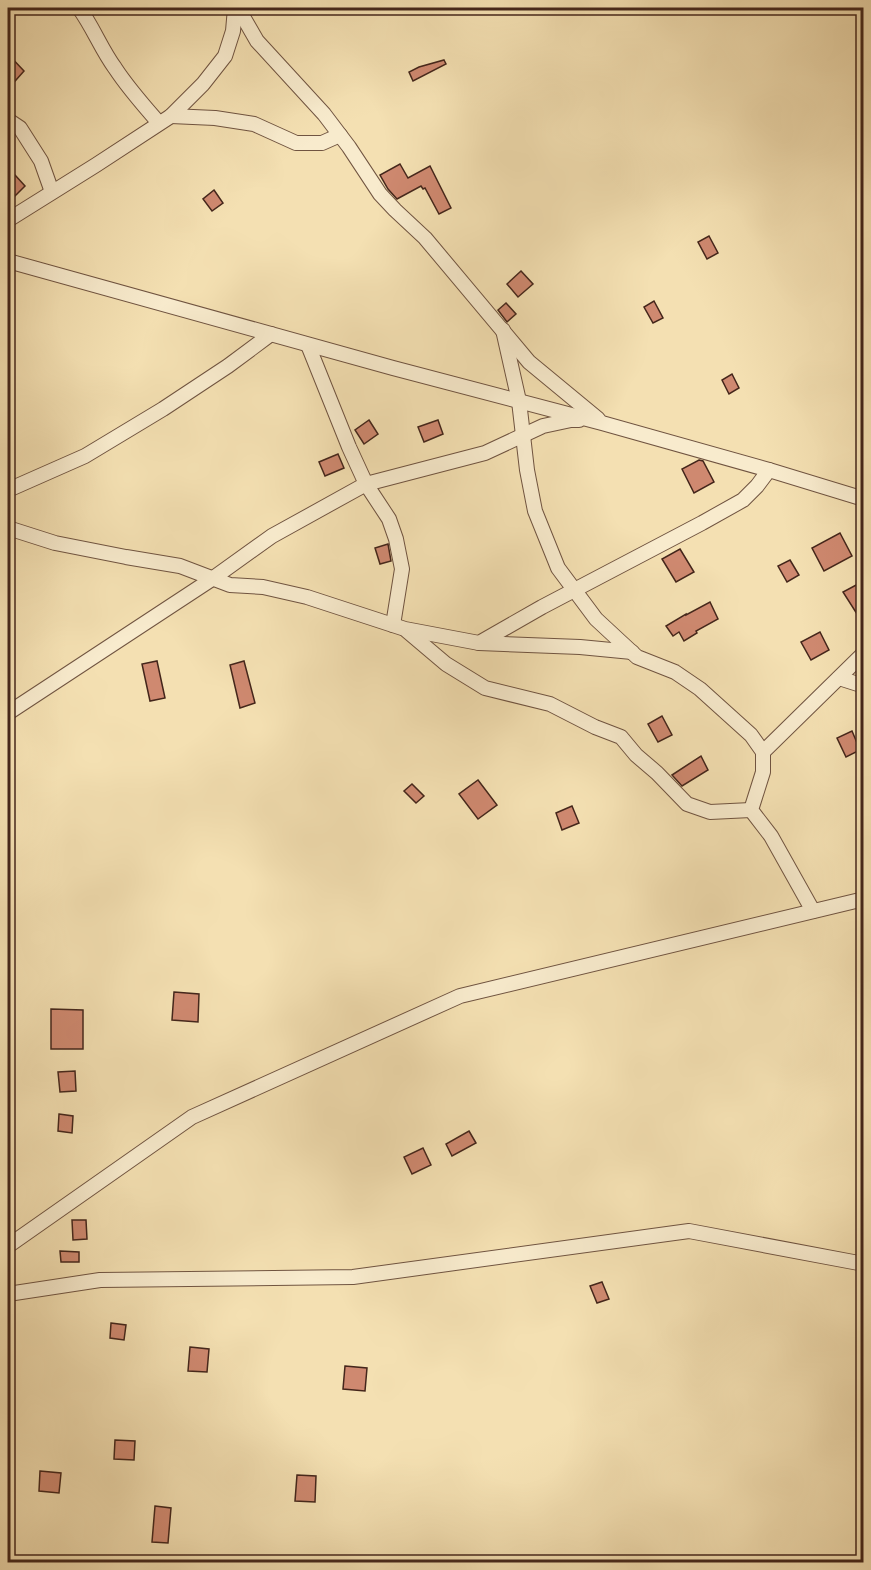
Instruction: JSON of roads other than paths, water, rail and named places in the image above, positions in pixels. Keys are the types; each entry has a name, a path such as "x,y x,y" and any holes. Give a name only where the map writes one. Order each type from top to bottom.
{"street":[{"path":"79,8 114,68 141,103 165,120 215,118 254,124 296,143 322,143 339,135"},
{"path":"8,220 165,120 203,84 225,56 237,8"},
{"path":"237,8 257,41 324,114 380,194 394,210 425,238 529,362 602,423"},
{"path":"8,120 20,128 41,161 52,192"},
{"path":"8,261 308,345 602,423 864,499"},
{"path":"503,330 519,401 527,470 535,512 558,568 596,619 637,657 675,672 700,689 751,735 763,752 763,772 752,810"},
{"path":"8,490 85,456 163,409 272,334"},
{"path":"308,345 366,484 389,519 396,539 402,569 399,627"},
{"path":"8,713 212,579 272,536 366,484 485,453 543,426 571,420 602,423"},
{"path":"479,643 742,500 769,470"},
{"path":"8,528 55,543 180,566 230,585 263,587 307,597 399,627 479,643 580,647 632,652"},
{"path":"399,627 446,664 484,688 549,704 621,737 636,755 687,804 710,812 752,810"},
{"path":"763,752 864,653"},
{"path":"839,678 864,686"},
{"path":"752,810 771,836 813,911"},
{"path":"8,1246 192,1117 460,996 864,899"},
{"path":"8,1294 100,1280 352,1276 689,1231 864,1264"}]}
